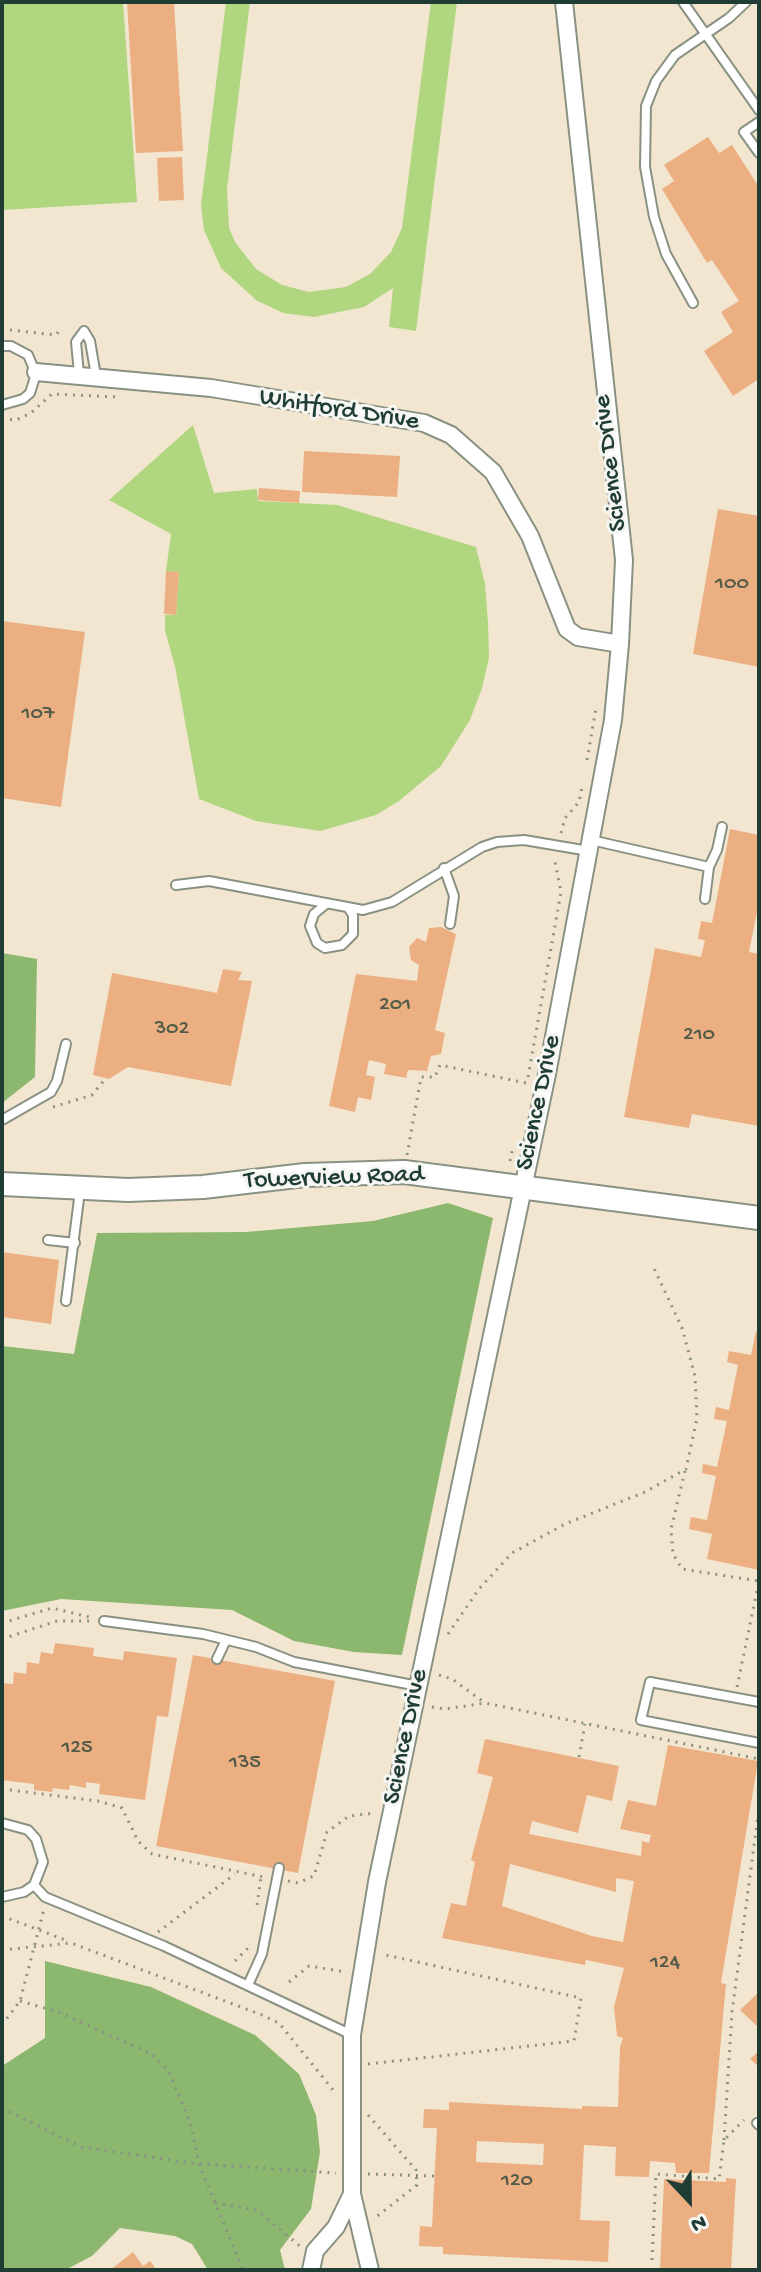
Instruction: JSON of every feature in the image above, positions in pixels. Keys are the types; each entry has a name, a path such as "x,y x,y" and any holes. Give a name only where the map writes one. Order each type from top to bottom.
{"street":[{"name":"Science Drive","path":"370,2270 352,2194 350,2066 365,1950 590,845 613,720 620,644 624,560 564,2"},
{"name":"Whitford Drive","path":"36,372 211,388 424,423 451,435 493,472 530,536 567,629 578,637 620,644"},
{"name":"Towerview Road","path":"2,1184 80,1190 203,1187 305,1175 404,1172 759,1218"},
{"name":"Science Drive","path":"311,2264 352,2194"},
{"path":"327,2239 361,2238"}],"lane":[{"path":"683,2 759,110"},
{"path":"693,303 666,254 654,217 645,167 646,106 664,66 746,2"},
{"path":"759,122 744,132 759,153"},
{"path":"2,346 21,349 28,355 36,372 35,384 23,399 2,405"},
{"path":"705,899 709,867 722,827"},
{"path":"176,885 209,881 298,895 349,909 376,908 392,902 482,847 510,840 590,845 709,867"},
{"path":"444,868 454,896 450,924"},
{"path":"326,904 314,914 310,926 317,943 325,948 342,945 353,934 353,915 349,909"},
{"path":"2,1120 51,1092 57,1081 66,1044"},
{"path":"66,1301 80,1190"},
{"path":"48,1240 75,1243"},
{"path":"104,1621 226,1640 294,1662 418,1686"},
{"path":"217,1659 226,1640"},
{"path":"759,1702 650,1682 641,1720 759,1743"},
{"path":"2,1823 17,1824 36,1839 43,1862 34,1885 24,1892 2,1897"},
{"path":"248,1985 262,1954 279,1868"},
{"path":"34,1885 45,1897 149,1940 352,2035"}],"path":[{"path":"2,329 56,335 61,328"},
{"path":"2,419 16,420 31,413 52,394 107,399 121,397"},
{"path":"585,769 597,702"},
{"path":"560,835 565,818 579,802 583,782"},
{"path":"524,1097 561,892 554,857"},
{"path":"404,1172 421,1077 435,1077 440,1065 526,1083"},
{"path":"47,1109 92,1095 106,1078"},
{"path":"510,1161 515,1138"},
{"path":"653,1266 682,1328 695,1376 697,1418 671,1529 673,1554 682,1569 759,1581 735,1697"},
{"path":"448,1634 479,1589 512,1553 565,1524 645,1492 686,1469"},
{"path":"2,1623 52,1608 104,1621"},
{"path":"2,1639 57,1621 104,1621"},
{"path":"439,1675 485,1703 759,1759"},
{"path":"432,1707 445,1709 485,1703"},
{"path":"579,1757 585,1724"},
{"path":"2,1789 98,1801 122,1808 138,1841 152,1854 298,1883 314,1876 327,1832 349,1816 376,1813"},
{"path":"652,2260 656,2174 719,2179 732,2012 759,1808"},
{"path":"149,1940 197,1899 237,1873"},
{"path":"256,1917 261,1877"},
{"path":"2,2025 20,2001 40,1930 45,1897"},
{"path":"2,1916 279,2023 333,2090"},
{"path":"235,1961 252,1944 254,1930"},
{"path":"2,1950 71,1943"},
{"path":"350,2066 574,2041 581,1998 365,1950"},
{"path":"289,1982 309,1966 346,1972"},
{"path":"20,2001 58,2012 152,2054 168,2070 180,2093 199,2164 243,2270"},
{"path":"352,2097 416,2170 417,2185 361,2238"},
{"path":"2,2108 81,2147 199,2164 339,2173"},
{"path":"2,2114 2,2145"},
{"path":"724,2140 755,2122"},
{"path":"368,2174 435,2176"},
{"path":"215,2203 257,2210 279,2225 311,2264"}],"green space":[{"path":"2,2 123,2 137,202 2,210"},
{"path":"226,2 250,2 227,189 229,228 235,242 256,269 282,285 309,292 346,287 370,274 391,252 402,228 431,2 457,2 416,331 389,327 393,288 364,307 314,317 283,313 256,300 221,268 204,230 201,205"},
{"path":"193,425 214,493 257,489 258,501 337,505 476,547 485,584 488,623 489,658 482,688 470,720 441,766 399,801 376,815 320,831 256,821 199,799 175,666 165,631 165,615 176,615 179,572 166,571 171,534 109,500"},
{"path":"2,953 37,959 35,1077 2,1103"},
{"path":"448,1203 493,1218 402,1655 354,1652 294,1641 232,1610 61,1599 2,1611 2,1346 74,1354 97,1233 246,1232 373,1221"},
{"path":"45,1961 151,1987 255,2035 299,2074 316,2115 320,2152 311,2209 280,2250 285,2270 208,2270 192,2244 175,2236 120,2228 92,2256 65,2270 2,2270 2,2066 45,2038"}],"building":[{"path":"127,2 174,2 183,151 136,153"},
{"path":"708,137 719,153 732,145 759,187 759,379 733,396 704,351 733,332 721,312 739,301 712,260 707,263 662,189 674,181 664,165"},
{"path":"182,157 184,200 159,201 157,158"},
{"path":"304,451 400,456 397,497 302,492"},
{"path":"259,488 300,491 299,503 258,500"},
{"path":"718,509 759,516 759,667 693,654"},
{"path":"166,571 179,572 176,615 164,614"},
{"path":"2,621 85,632 61,807 2,798"},
{"path":"730,829 759,835 759,902 749,952 759,954 759,1126 692,1114 689,1128 624,1117 655,948 701,957 705,940 698,939 701,921 712,923"},
{"path":"441,927 456,934 435,1030 445,1033 441,1054 431,1056 427,1071 408,1070 406,1078 384,1074 386,1064 369,1060 366,1075 375,1077 371,1100 358,1097 355,1112 329,1106 356,974 417,981 419,965 411,960 409,947 417,938 426,942 429,928"},
{"path":"223,969 242,972 238,980 252,981 231,1086 128,1067 109,1079 93,1075 112,973 217,993"},
{"path":"2,1252 59,1260 51,1324 2,1317"},
{"path":"756,1331 759,1332 759,1570 707,1559 712,1534 689,1529 691,1517 707,1520 716,1476 702,1473 703,1464 717,1467 727,1421 714,1419 716,1407 729,1410 738,1365 727,1362 729,1351 751,1355"},
{"path":"55,1643 94,1648 93,1656 123,1660 124,1651 177,1658 168,1717 157,1716 145,1800 99,1794 100,1784 86,1782 86,1788 70,1785 69,1790 53,1788 52,1792 34,1790 34,1784 2,1780 2,1683 13,1684 14,1672 26,1674 27,1662 39,1664 41,1652 53,1654"},
{"path":"193,1655 335,1681 298,1873 156,1846"},
{"path":"485,1739 619,1766 612,1801 587,1795 578,1833 532,1821 529,1834 641,1856 642,1841 649,1843 651,1835 620,1829 628,1800 656,1806 668,1745 758,1761 721,1983 726,1984 709,2173 676,2173 675,2163 650,2161 649,2177 615,2176 616,2147 584,2145 580,2220 610,2221 608,2262 443,2254 443,2247 419,2246 420,2226 432,2227 437,2128 423,2128 424,2109 449,2110 449,2102 582,2109 582,2106 618,2107 623,2038 617,2036 614,2007 624,1968 586,1960 585,1965 442,1938 451,1903 466,1906 475,1862 471,1860 493,1777 477,1773","holes":["510,1864 616,1892 616,1878 634,1881 623,1942 592,1936 502,1906","477,2141 544,2144 543,2165 476,2162"]},
{"path":"759,1992 759,2028 740,2010"},
{"path":"759,2051 759,2067 750,2059"},
{"path":"726,2178 736,2179 731,2270 660,2270 664,2179 726,2182"},
{"path":"133,2252 143,2266 150,2261 157,2270 110,2270"}]}
